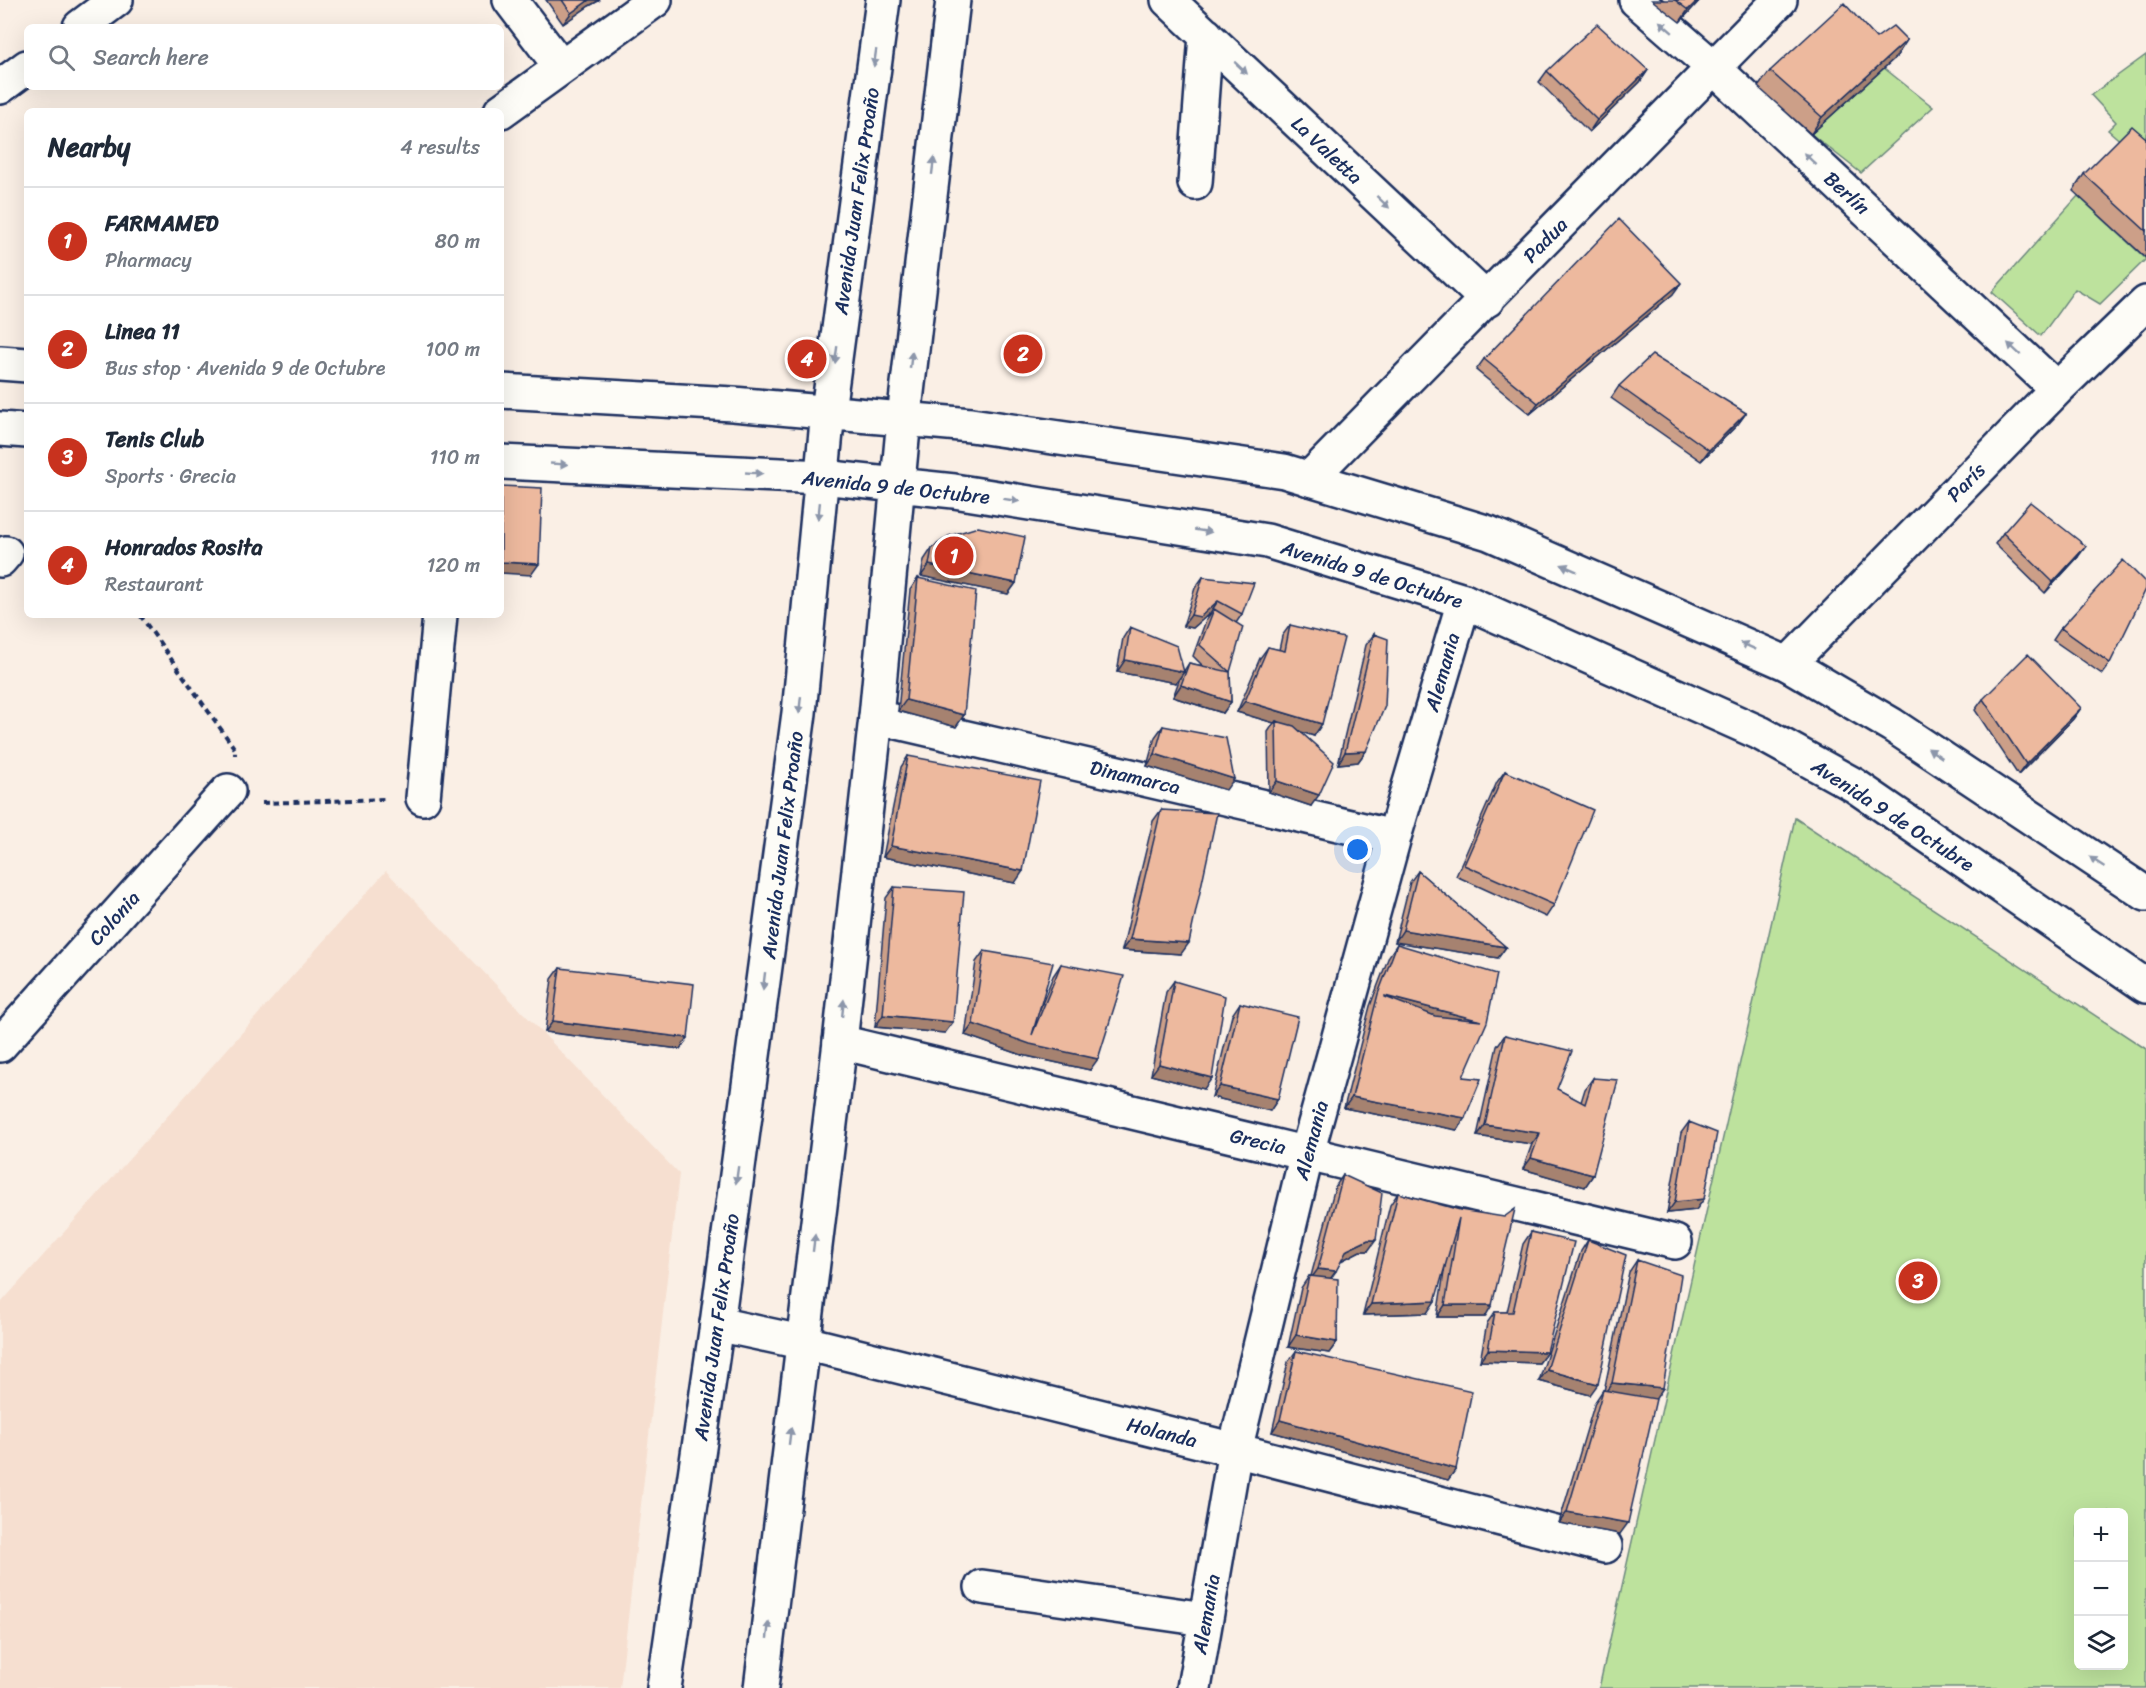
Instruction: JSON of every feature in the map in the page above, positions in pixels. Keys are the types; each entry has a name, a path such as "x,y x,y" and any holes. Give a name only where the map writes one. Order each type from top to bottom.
{"street":[{"path":"84,24 116,0"},
{"path":"510,0 561,67"},
{"path":"504,109 655,0"},
{"name":"Avenida Juan Felix Proaño","path":"664,1688 717,1324 799,713 828,411 883,0"},
{"path":"761,1688 801,1342 840,1042 876,717 904,418 953,0"},
{"name":"La Valetta","path":"1168,0 1487,300"},
{"name":"Berlín","path":"1636,0 1714,68 2057,389"},
{"name":"Padua","path":"1309,479 1780,0"},
{"path":"1195,183 1206,35"},
{"path":"0,87 24,68"},
{"name":"París","path":"1788,664 2057,389 2146,303"},
{"path":"0,363 24,365"},
{"path":"504,391 828,411 971,425 1273,470 1490,533 1788,664 1892,724 2146,894"},
{"path":"0,429 24,431"},
{"name":"Avenida 9 de Octubre","path":"504,462 822,477 954,491 1268,541 1464,601 1760,733 1843,779 2146,986"},
{"name":"Alemania","path":"1194,1688 1235,1450 1307,1152 1394,837 1464,601"},
{"path":"423,798 440,618"},
{"name":"Dinamarca","path":"876,717 1394,837"},
{"name":"Colonia","path":"0,1045 222,798"},
{"name":"Grecia","path":"840,1042 1307,1152 1675,1242"},
{"name":"Holanda","path":"717,1324 801,1342 1235,1450 1605,1546"},
{"path":"982,1587 1205,1619"}],"path":[{"path":"142,618 235,749 235,765 222,798 423,798"}],"shaded area":[{"path":"386,871 679,1174 620,1688 0,1688 0,1304"}],"green space":[{"path":"2146,55 2146,163 2108,130 2116,122 2091,95"},
{"path":"1884,68 1933,107 1861,173 1811,134"},
{"path":"2078,196 2146,259 2100,304 2075,289 2041,336 1992,292"},
{"path":"1795,818 2146,1049 2146,1688 1599,1688"}],"building":[{"path":"562,0 589,0 571,13"},
{"path":"1675,0 1698,0 1688,10"},
{"path":"1844,3 1876,38 1893,26 1907,40 1822,117 1770,71"},
{"path":"1597,24 1648,70 1597,120 1547,71"},
{"path":"2132,126 2146,138 2146,231 2084,174"},
{"path":"1619,219 1681,283 1538,403 1484,359"},
{"path":"1652,355 1746,413 1709,450 1619,386"},
{"path":"504,486 542,488 539,564 504,562"},
{"path":"2030,502 2086,546 2053,582 2003,533"},
{"path":"978,527 1025,537 1016,583 929,565 932,548 949,536"},
{"path":"2123,560 2146,583 2146,589 2110,663 2061,628"},
{"path":"1203,577 1254,583 1242,614 1218,601 1200,617 1191,615"},
{"path":"918,578 976,591 964,715 906,700"},
{"path":"1214,609 1243,627 1230,672 1200,645"},
{"path":"1290,625 1344,638 1322,724 1245,701 1268,647 1285,651"},
{"path":"1130,627 1177,646 1184,672 1125,660"},
{"path":"1374,634 1388,639 1385,706 1366,751 1345,752"},
{"path":"2028,654 2081,708 2026,764 1983,699"},
{"path":"1189,663 1230,672 1231,702 1181,685"},
{"path":"1276,721 1294,726 1334,762 1319,795 1277,781"},
{"path":"1163,726 1226,738 1234,779 1155,754"},
{"path":"908,756 1040,781 1023,871 891,846"},
{"path":"1505,771 1593,810 1554,905 1464,865"},
{"path":"1161,810 1217,813 1189,943 1130,939"},
{"path":"1418,871 1506,947 1403,930"},
{"path":"894,887 964,892 953,1022 883,1015"},
{"path":"1397,944 1497,974 1487,1022 1463,1077 1481,1079 1465,1118 1352,1097 1378,994","holes":["1385,996 1481,1021 1435,1016"]},
{"path":"984,951 1053,963 1032,1035 1061,964 1124,976 1098,1059 1030,1044 973,1024"},
{"path":"560,968 694,984 688,1038 553,1021"},
{"path":"1174,981 1225,996 1212,1078 1159,1064"},
{"path":"1240,1003 1298,1017 1278,1099 1220,1086"},
{"path":"1505,1035 1572,1051 1557,1089 1585,1104 1593,1078 1618,1080 1593,1175 1531,1158 1540,1133 1485,1125"},
{"path":"1689,1122 1717,1133 1704,1199 1675,1202"},
{"path":"1343,1175 1382,1193 1376,1240 1368,1240 1347,1250 1336,1271 1318,1269"},
{"path":"1398,1193 1460,1210 1504,1217 1515,1209 1492,1305 1445,1305 1459,1218 1435,1301 1371,1304"},
{"path":"1531,1232 1574,1242 1547,1352 1488,1350 1495,1312 1513,1312"},
{"path":"1588,1240 1626,1255 1598,1384 1547,1370"},
{"path":"1637,1260 1681,1275 1663,1388 1612,1383"},
{"path":"1309,1276 1338,1279 1337,1342 1296,1335"},
{"path":"1296,1351 1472,1391 1456,1469 1280,1420"},
{"path":"1603,1390 1656,1399 1628,1523 1567,1512"}],"place":[{"name":"Linea 11","path":"1023,354"},
{"name":"Honrados Rosita","path":"807,359"},
{"name":"FARMAMED","path":"954,556"},
{"name":"Tenis Club","path":"1918,1281"}]}
